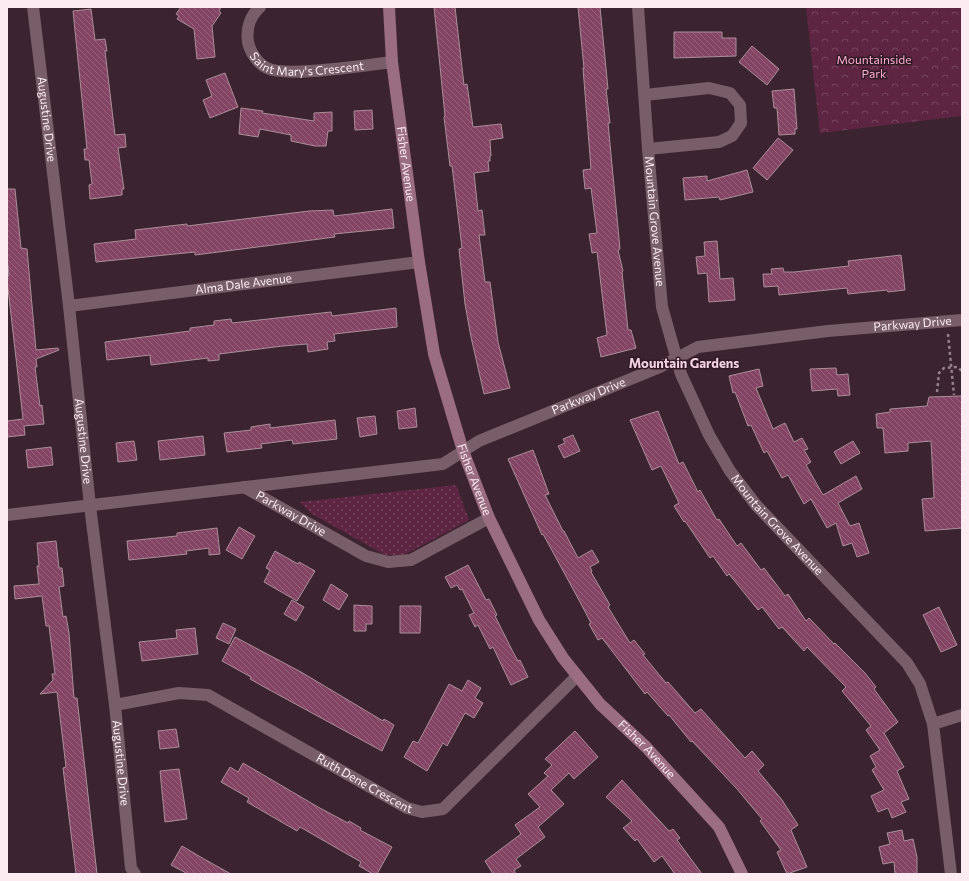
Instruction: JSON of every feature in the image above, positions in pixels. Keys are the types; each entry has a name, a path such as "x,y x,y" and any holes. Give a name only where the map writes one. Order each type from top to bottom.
{"street":[{"name":"Augustine Drive","path":"32,7 69,306 90,506 115,706 131,868 135,874"},
{"name":"Saint Mary's Crescent","path":"260,7 254,13 246,32 250,52 267,68 293,72 392,62"},
{"name":"Fisher Avenue","path":"389,7 392,62 419,262 434,354 463,451 489,518 539,620 577,676 600,704 646,747 719,828 742,874"},
{"name":"Mountain Grove Avenue","path":"638,7 648,149 662,307 676,358 709,435 730,471 756,505 907,663 920,684 933,724 951,874"},
{"name":"Mountain Grove Avenue","path":"645,95 709,88 723,91 730,93 740,105 741,117 741,123 732,136 719,142 648,149"},
{"name":"Alma Dale Avenue","path":"69,306 419,262"},
{"name":"Parkway Drive","path":"7,515 443,464 479,441 660,367 698,347 828,331 962,320"},
{"name":"Parkway Drive","path":"244,488 366,556 388,562 411,560 489,518"},
{"name":"Ruth Dene Crescent","path":"115,706 179,693 208,695 407,808 422,812 443,809 577,676"},
{"path":"933,724 962,715"}],"path":[{"path":"947,321 954,396"},
{"path":"937,392 939,373 944,368 957,366 962,371"}],"green space":[{"name":"Mountainside Park","path":"806,7 962,7 962,116 820,133"},
{"path":"456,485 469,520 404,555 385,555 312,514 300,502"}],"building":[{"path":"181,7 221,7 219,11 221,13 212,26 215,57 197,59 194,29 177,19 179,16 176,14"},
{"path":"434,7 455,7 464,85 467,84 473,127 501,124 503,138 490,140 491,156 490,161 488,161 489,171 474,173 478,211 482,210 485,235 479,235 485,282 490,282 498,342 510,388 484,394 465,304 459,249 462,248 452,166 450,166 444,117"},
{"path":"578,7 600,7 608,89 606,89 610,123 608,123 620,249 618,250 623,271 628,330 631,330 636,348 601,357 597,338 607,335 597,252 592,253 589,234 597,233 591,188 585,189 583,170 591,169"},
{"path":"91,9 95,40 105,39 107,51 105,51 115,135 125,134 126,147 118,148 124,189 122,189 122,195 90,199 89,185 92,184 89,160 85,160 84,149 87,149 73,11"},
{"path":"674,32 722,32 722,38 736,38 736,56 674,58"},
{"path":"752,46 779,69 767,85 739,62"},
{"path":"225,73 238,107 210,118 203,100 212,96 206,80"},
{"path":"794,89 797,129 795,129 795,134 779,135 777,108 774,108 772,91"},
{"path":"241,108 263,111 262,113 314,121 314,113 332,112 332,131 328,131 326,146 315,146 291,141 291,135 260,129 258,137 239,134"},
{"path":"372,110 373,129 355,130 354,111"},
{"path":"778,138 793,150 767,180 753,168"},
{"path":"747,170 753,192 720,200 719,197 685,200 683,178 707,176 707,181"},
{"path":"7,189 15,189 21,248 27,249 36,350 58,348 59,350 36,359 37,367 35,367 44,424 24,426 25,435 7,437 7,421 23,419 7,280 7,276 9,276 7,257"},
{"path":"392,209 394,228 334,234 335,237 195,255 195,252 96,262 94,244 136,239 135,230 187,224 187,226 309,211 333,210 334,216"},
{"path":"717,241 720,279 733,278 735,300 709,302 707,273 698,274 696,257 705,256 704,242"},
{"path":"901,255 905,290 888,292 887,290 848,294 847,288 779,295 778,286 764,287 763,274 772,274 771,269 783,268 784,272 794,272 849,266 848,261"},
{"path":"396,308 397,327 334,334 335,341 327,342 328,349 308,352 307,344 283,346 219,354 219,360 208,361 208,358 151,365 150,355 107,360 105,342 190,331 190,328 214,325 214,321 231,319 232,323 331,312 332,316"},
{"path":"836,368 837,375 848,374 850,395 838,396 837,389 812,391 810,369"},
{"path":"759,369 763,386 756,388 773,429 785,423 794,442 802,438 808,449 804,450 811,462 806,465 823,495 856,476 862,489 838,503 850,526 859,523 869,553 857,557 852,543 843,546 836,523 827,528 811,499 804,504 788,475 782,478 767,451 764,453 751,425 748,426 735,392 733,393 729,376"},
{"path":"962,396 962,528 925,531 922,499 934,498 931,441 908,443 908,451 885,453 883,428 877,428 876,414 890,412 890,409 927,406 929,397"},
{"path":"415,408 417,427 399,429 397,411"},
{"path":"658,411 679,464 683,462 698,492 700,490 717,520 719,519 737,546 741,543 761,570 764,568 785,596 788,594 806,621 809,618 865,673 876,687 874,689 898,722 884,733 904,767 897,771 909,799 901,802 906,812 892,818 888,808 878,812 871,796 884,790 872,770 876,767 870,756 880,750 866,730 871,726 842,691 846,687 807,647 804,651 782,627 779,629 762,607 758,610 729,574 727,576 713,556 710,558 674,506 679,503 661,466 652,470 630,420"},
{"path":"375,416 377,434 360,437 357,418"},
{"path":"335,420 337,439 293,444 292,440 261,444 262,448 227,452 224,433 251,430 251,427 270,424 270,428"},
{"path":"573,435 580,451 564,458 558,446 565,443 563,439"},
{"path":"203,436 205,455 160,460 158,441"},
{"path":"134,441 137,460 118,462 116,443"},
{"path":"853,441 860,453 841,464 834,452"},
{"path":"51,447 53,465 28,468 26,450"},
{"path":"533,450 549,494 545,495 563,531 578,558 592,550 599,562 590,567 591,572 610,605 608,607 630,643 634,640 645,654 643,655 666,683 668,682 695,713 701,709 745,758 752,751 764,765 758,771 782,800 798,825 791,830 807,867 787,874 777,852 781,850 760,821 762,819 737,789 692,741 691,742 669,715 668,716 647,692 645,694 602,638 598,640 589,624 591,623 580,602 543,534 542,535 508,459"},
{"path":"239,527 255,536 242,559 226,550"},
{"path":"217,528 220,554 209,555 209,548 186,551 187,554 129,560 127,541 177,536 177,533"},
{"path":"56,541 59,568 62,568 64,586 59,587 63,617 66,616 69,633 74,698 77,698 97,874 76,874 63,768 66,767 57,692 40,694 53,680 52,674 55,674 49,626 46,626 42,596 15,599 14,586 39,584 37,543"},
{"path":"275,551 298,564 299,562 315,571 297,601 264,582 270,570 266,568"},
{"path":"468,565 486,600 489,599 497,615 495,616 513,652 518,661 520,660 528,677 511,685 493,647 490,649 478,625 475,627 469,615 474,613 462,589 460,590 457,585 451,588 445,577"},
{"path":"331,584 348,595 339,610 323,600"},
{"path":"292,600 304,607 296,621 284,614"},
{"path":"354,605 372,606 372,624 366,624 366,631 354,631"},
{"path":"400,606 421,606 420,633 400,633"},
{"path":"939,607 957,645 941,652 923,615"},
{"path":"223,623 236,629 229,644 216,638"},
{"path":"195,628 198,654 142,661 139,642 177,638 176,630"},
{"path":"235,637 301,672 383,721 384,719 394,725 382,751 250,679 251,677 222,661"},
{"path":"468,680 481,688 475,698 483,703 474,718 465,713 447,746 443,743 427,771 404,757 413,741 418,743 449,684 462,691"},
{"path":"176,729 179,747 160,749 158,731"},
{"path":"575,731 598,757 574,779 569,773 551,790 564,804 538,827 545,837 516,859 521,866 514,870 516,874 493,874 485,861 521,834 515,825 540,807 528,794 548,776 544,773 552,765 545,759"},
{"path":"243,763 318,807 348,823 349,821 361,828 360,830 392,847 377,874 373,874 359,866 361,862 300,827 297,831 247,802 249,798 221,782 230,767 238,772"},
{"path":"179,769 187,819 165,822 160,771"},
{"path":"622,780 668,830 670,831 673,829 680,838 677,840 702,874 675,874 662,856 654,862 637,839 635,841 623,828 632,821 606,797"},
{"path":"902,830 904,841 913,839 917,857 917,874 895,874 894,862 883,864 879,847 890,844 887,833"},
{"path":"182,846 231,874 188,874 171,865"}],"district":[{"name":"Mountain Gardens","path":"684,363"}]}
